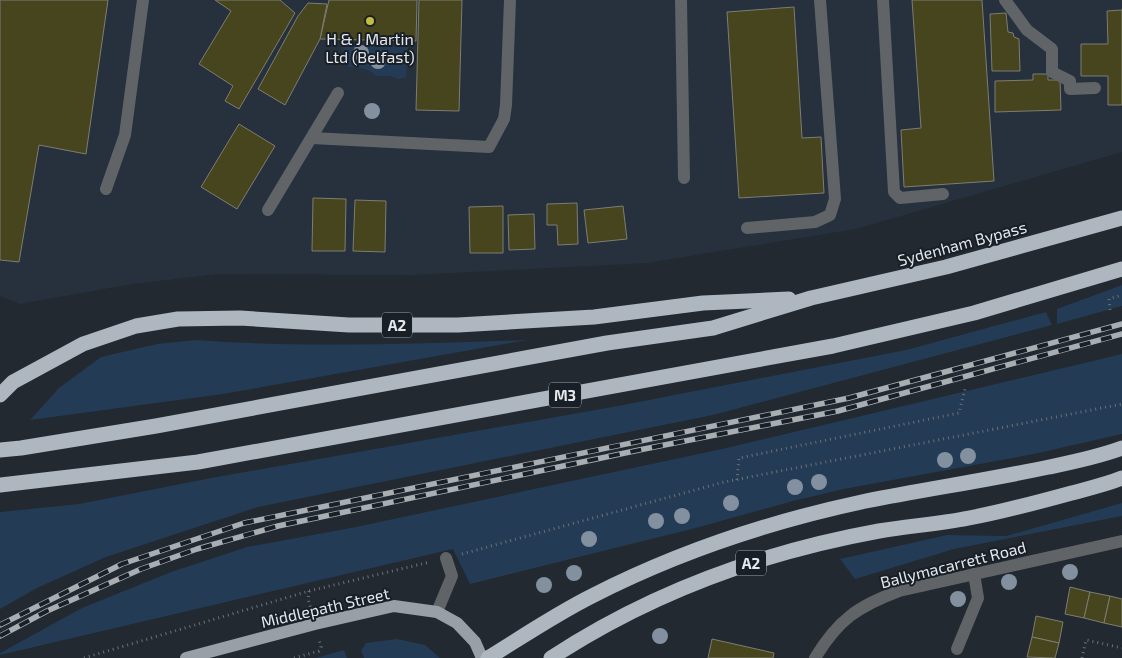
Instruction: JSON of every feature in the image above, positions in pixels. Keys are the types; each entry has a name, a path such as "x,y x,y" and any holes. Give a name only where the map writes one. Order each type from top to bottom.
{"highway":[{"name":"Sydenham Bypass","path":"810,298 946,267 1122,218"},
{"name":"M3","path":"0,485 198,462 834,346 974,313 1122,269"},
{"name":"A2","path":"0,395 6,381 83,344 136,326 178,319 240,318 348,325 458,325 594,317 703,303 810,298"},
{"path":"0,450 156,426 608,343 714,328 810,298"},
{"name":"A2","path":"488,658 591,596 696,550 783,521 866,501 1032,471 1122,448"},
{"name":"A2","path":"551,658 575,642 659,599 721,572 783,552 879,531 1014,509 1122,478"}],"main road":[{"name":"Middlepath Street","path":"186,658 394,606 437,612 457,623 474,642 482,658"}],"street":[{"path":"106,189 125,135 143,0"},
{"path":"312,138 489,148 504,119 506,105 510,0"},
{"path":"681,0 684,178"},
{"path":"747,228 815,222 830,216 835,199 820,0"},
{"path":"883,0 894,192 900,198 943,194"},
{"path":"1006,0 1027,30 1052,49 1052,72 1070,81 1070,89 1095,88"},
{"path":"268,210 338,93"},
{"name":"Ballymacarrett Road","path":"815,658 843,621 871,601 899,591 1122,541"},
{"path":"437,612 452,576 446,558"},
{"path":"957,649 978,598 974,574"}],"path":[{"path":"1110,310 1108,300 1122,295"},
{"path":"737,480 739,458 959,413 965,388"},
{"path":"84,658 309,590 446,558 737,480 1122,404"},
{"path":"308,599 309,590"},
{"path":"1082,658 1086,640 1122,648"},
{"path":"294,658 319,650 321,646"}],"shaded area":[{"path":"0,0 1122,0 1122,152 856,229 647,263 413,275 218,274 132,284 20,304 0,296"},
{"path":"343,46 408,47 406,77 399,79 391,76 376,76 363,69 349,67 344,57"},
{"path":"1122,285 1122,306 1057,324 1057,309"},
{"path":"1046,312 1052,325 713,415 258,507 106,557 37,588 0,609 0,512 79,504 211,478 618,406 906,350"},
{"path":"196,340 320,345 527,340 223,394 30,420 59,388 101,357 157,344"},
{"path":"1122,354 1122,434 1034,454 844,489 470,584 453,549 0,655 0,653 82,608 171,572 247,547 356,527 722,449"},
{"path":"1122,503 1122,516 954,549 855,579 840,559 947,535 1006,536"},
{"path":"397,639 425,645 440,658 364,658 361,651 366,643"},
{"path":"344,650 347,658 316,658"}],"building":[{"path":"0,0 108,0 86,154 39,145 19,262 0,260"},
{"path":"215,0 280,0 295,13 239,109 225,101 233,86 199,64 231,11"},
{"name":"H & J Martin Ltd (Belfast)","path":"329,0 417,0 416,41 320,39"},
{"path":"419,0 462,0 459,111 416,110"},
{"path":"912,0 982,0 994,181 904,187 901,130 921,128"},
{"path":"308,3 327,4 320,39 285,105 258,89 298,16"},
{"path":"794,7 802,138 821,137 824,193 739,198 727,12"},
{"path":"1122,10 1122,105 1108,105 1108,76 1081,76 1081,44 1108,44 1107,11"},
{"path":"1006,13 1008,32 1013,33 1014,37 1019,39 1020,71 992,71 990,14"},
{"path":"1033,74 1048,74 1048,80 1060,80 1061,110 995,112 995,81 1033,80"},
{"path":"239,124 275,146 237,209 201,187"},
{"path":"313,198 346,199 345,251 312,251"},
{"path":"355,200 386,201 385,252 353,251"},
{"path":"577,203 578,244 558,245 557,225 547,225 547,204"},
{"path":"503,206 503,253 470,253 469,207"},
{"path":"623,206 627,239 588,243 584,210"},
{"path":"534,214 535,249 509,250 508,215"},
{"path":"1070,587 1090,592 1084,618 1065,614"},
{"path":"1090,592 1110,596 1104,623 1084,618"},
{"path":"1110,596 1122,599 1122,627 1104,623"},
{"path":"1036,616 1063,622 1059,643 1032,637"},
{"path":"1032,637 1059,643 1055,658 1027,657"},
{"path":"712,639 774,653 773,658 708,658"}],"railway":[{"path":"0,625 122,564 244,523 849,398 1122,324"},
{"path":"0,636 47,611 141,569 197,549 278,526 644,449 838,411 1122,334"}],"place":[{"name":"H & J Martin Ltd (Belfast)","path":"370,21"}]}
